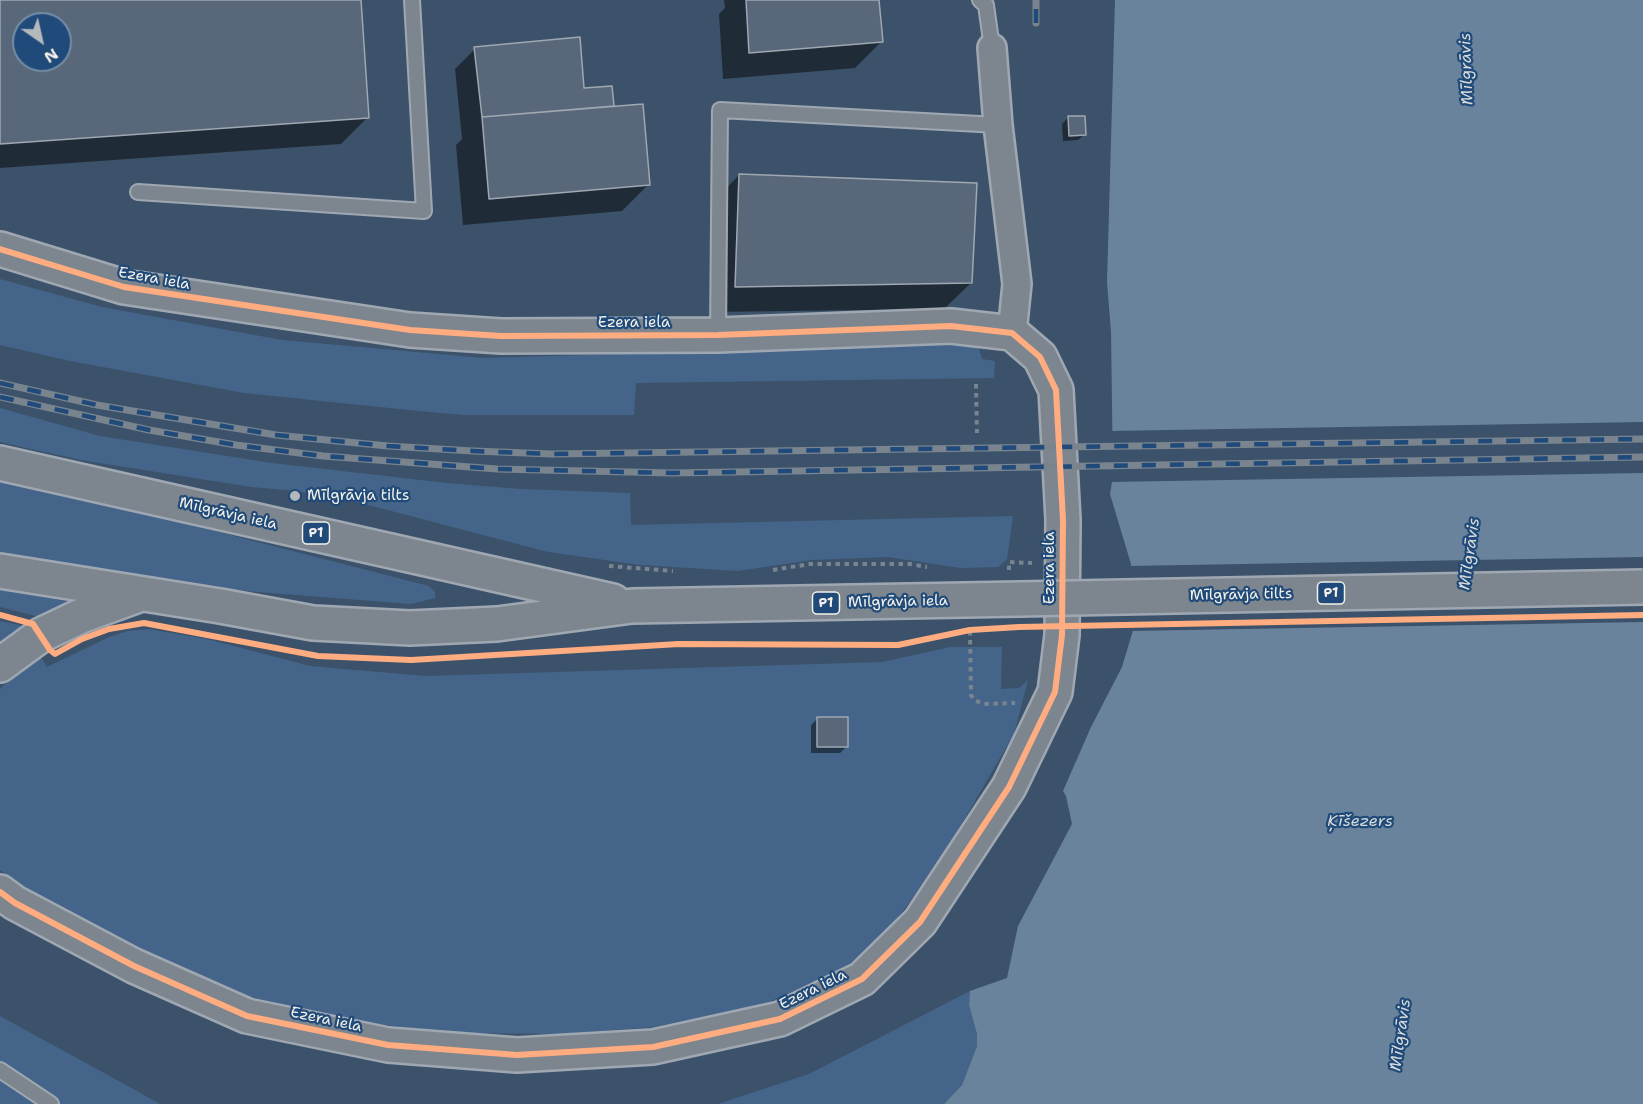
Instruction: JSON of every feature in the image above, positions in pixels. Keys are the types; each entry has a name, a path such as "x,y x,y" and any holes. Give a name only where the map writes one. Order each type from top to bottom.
{"street":[{"path":"992,48 998,125 1017,284 1012,333"},
{"name":"Ezera iela","path":"0,249 124,288 410,330 501,336 718,335 951,326 1012,333 1040,357 1056,390 1063,520 1062,635 1055,692 1009,787 920,922 862,980 780,1019 653,1047 517,1054 388,1045 248,1016 134,966 15,903 0,892"},
{"name":"Mīlgrāvja iela","path":"0,463 416,555 632,606"},
{"name":"Mīlgrāvja iela","path":"0,571 314,623 410,628 497,624 632,606 724,606 1020,585"},
{"name":"Mīlgrāvja tilts","path":"1020,585 1643,587"},
{"path":"0,665 41,636 81,615 141,594"}],"lane":[{"path":"138,192 424,211 412,0"},
{"path":"980,0 986,5 992,48"},
{"path":"718,335 720,110 998,125"},
{"path":"0,1070 51,1104"}],"path":[{"path":"976,384 976,433"},
{"path":"1020,563 1009,562 1009,572 1020,585"},
{"path":"769,571 810,564 910,564 930,568"},
{"path":"605,565 683,572"},
{"path":"970,630 971,695"},
{"path":"959,633 980,630"}],"shaded area":[{"path":"0,279 102,307 282,340 483,358 941,345 978,346 982,359 995,361 994,378 636,383 634,415 463,415 399,409 244,393 70,361 0,345"},
{"path":"0,408 100,436 272,463 447,483 521,489 630,493 631,525 1013,516 1007,559 998,567 960,568 888,557 812,560 738,571 640,565 548,552 361,503 296,491 251,487 81,460 0,442"},
{"path":"0,476 429,586 435,592 435,598 411,604 220,589 47,565 0,554"},
{"path":"0,587 74,603 43,618 0,607"},
{"path":"0,621 19,625 24,629 0,647"},
{"path":"148,629 207,639 310,666 425,676 882,662 950,647 1002,647 1001,689 1019,688 1028,680 1014,734 936,868 886,933 839,973 764,1004 654,1027 561,1034 455,1033 351,1021 278,1007 201,979 37,895 0,870 0,689 40,656 47,667 109,637 128,631"},
{"path":"970,991 969,1005 977,1034 977,1046 962,1085 944,1104 718,1104 809,1074"},
{"path":"0,1016 137,1091 160,1104 0,1104"}],"water":[{"path":"1115,0 1643,0 1643,1104 944,1104 962,1085 977,1046 977,1034 969,1005 970,991 1007,978 1018,926 1072,824 1063,791 1091,727 1122,667 1134,627 1131,564 1110,494 1113,476 1111,332 1107,282"}],"pier":[{"path":"1643,422 1643,473 1109,482 1109,431"},
{"path":"1643,557 1643,622 1130,631 1128,566"}],"building":[{"path":"0,0 361,0 369,118 0,144"},
{"path":"746,0 879,0 883,42 749,53"},
{"path":"580,37 584,88 612,86 614,106 482,117 474,47"},
{"path":"643,104 650,185 489,199 482,117"},
{"path":"1068,116 1085,116 1086,135 1069,136"},
{"path":"739,174 977,183 972,283 735,287"},
{"path":"817,717 848,717 848,747 817,747"}],"railway":[{"path":"1036,0 1036,23"},
{"path":"0,383 97,405 276,435 388,446 552,454 1643,439"},
{"path":"0,397 149,430 236,445 323,456 497,469 672,473 1643,457"}],"cycle path":[{"path":"0,249 124,287 410,330 501,336 718,335 951,326 1012,333 1040,357 1056,390 1063,520 1062,635 1055,692 1009,787 920,922 862,979 780,1019 653,1047 517,1055 388,1045 247,1016 134,966 15,903 0,892"},
{"path":"0,615 33,624 55,654 82,639 109,629 144,623 318,656 411,660 679,644 898,645 970,630 1019,627 1643,615"}],"place":[{"name":"Mīlgrāvja tilts","path":"295,496"}],"water label":[{"name":"Mīlgrāvis","path":"1467,69"},
{"name":"Mīlgrāvis","path":"1470,554"},
{"name":"Ķīšezers","path":"1360,822"},
{"name":"Mīlgrāvis","path":"1401,1035"}]}
